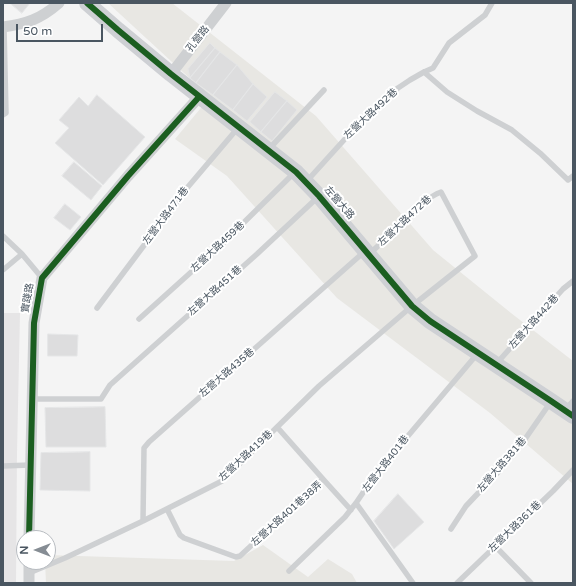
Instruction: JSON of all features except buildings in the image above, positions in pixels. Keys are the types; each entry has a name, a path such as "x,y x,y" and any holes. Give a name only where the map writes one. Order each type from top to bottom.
{"street":[{"path":"4,27 27,23 49,12 59,3"},
{"name":"左營大路","path":"86,3 199,97 239,127 300,177 319,196 412,306 430,322 551,401 570,409"},
{"name":"孔營路","path":"171,74 226,3"},
{"name":"實踐路","path":"29,530 34,323 42,278 128,176 199,97"}],"lane":[{"name":"左營大路492巷","path":"300,177 398,88 433,68 449,43 485,15 492,3"},
{"path":"3,116 6,113 4,27"},
{"path":"424,72 447,92 476,111 512,130 571,178"},
{"path":"268,150 324,90"},
{"name":"左營大路471巷","path":"97,308 187,188 239,127"},
{"name":"左營大路459巷","path":"139,320 219,247 300,177"},
{"name":"左營大路472巷","path":"367,252 380,245 408,216 434,194 441,192 475,256"},
{"name":"左營大路451巷","path":"32,399 101,399 110,385 319,196"},
{"path":"3,236 22,254 42,278"},
{"name":"左營大路435巷","path":"143,521 144,448 149,442 367,252"},
{"path":"3,270 22,254"},
{"name":"左營大路419巷","path":"29,573 65,558 143,521 222,481 319,386 412,306 475,256"},
{"name":"左營大路442巷","path":"496,364 563,289 573,281"},
{"name":"左營大路401巷","path":"289,571 345,517 375,475 478,353"},
{"name":"左營大路381巷","path":"451,529 466,506 500,470 523,442 551,401"},
{"path":"277,427 323,479"},
{"path":"3,466 30,465"},
{"name":"左營大路361巷","path":"457,583 573,470"},
{"name":"左營大路401巷38弄","path":"167,509 180,535 184,538 236,557 240,556 323,479 351,510"},
{"path":"356,503 413,583"},
{"path":"496,546 531,583"}],"shaded area":[{"path":"108,3 172,3 316,116 433,250 573,361 573,484 490,413 337,298 227,176 175,139 210,97"},
{"path":"3,313 20,313 16,583 3,583"},
{"path":"263,545 308,577 328,559 352,574 357,583 46,583 45,570 56,570 56,555 234,561"}],"cycle path":[{"path":"87,3 171,74 296,172 319,196 412,306 430,321 573,416"},
{"path":"29,530 34,323 42,278 128,176 199,97"}]}
